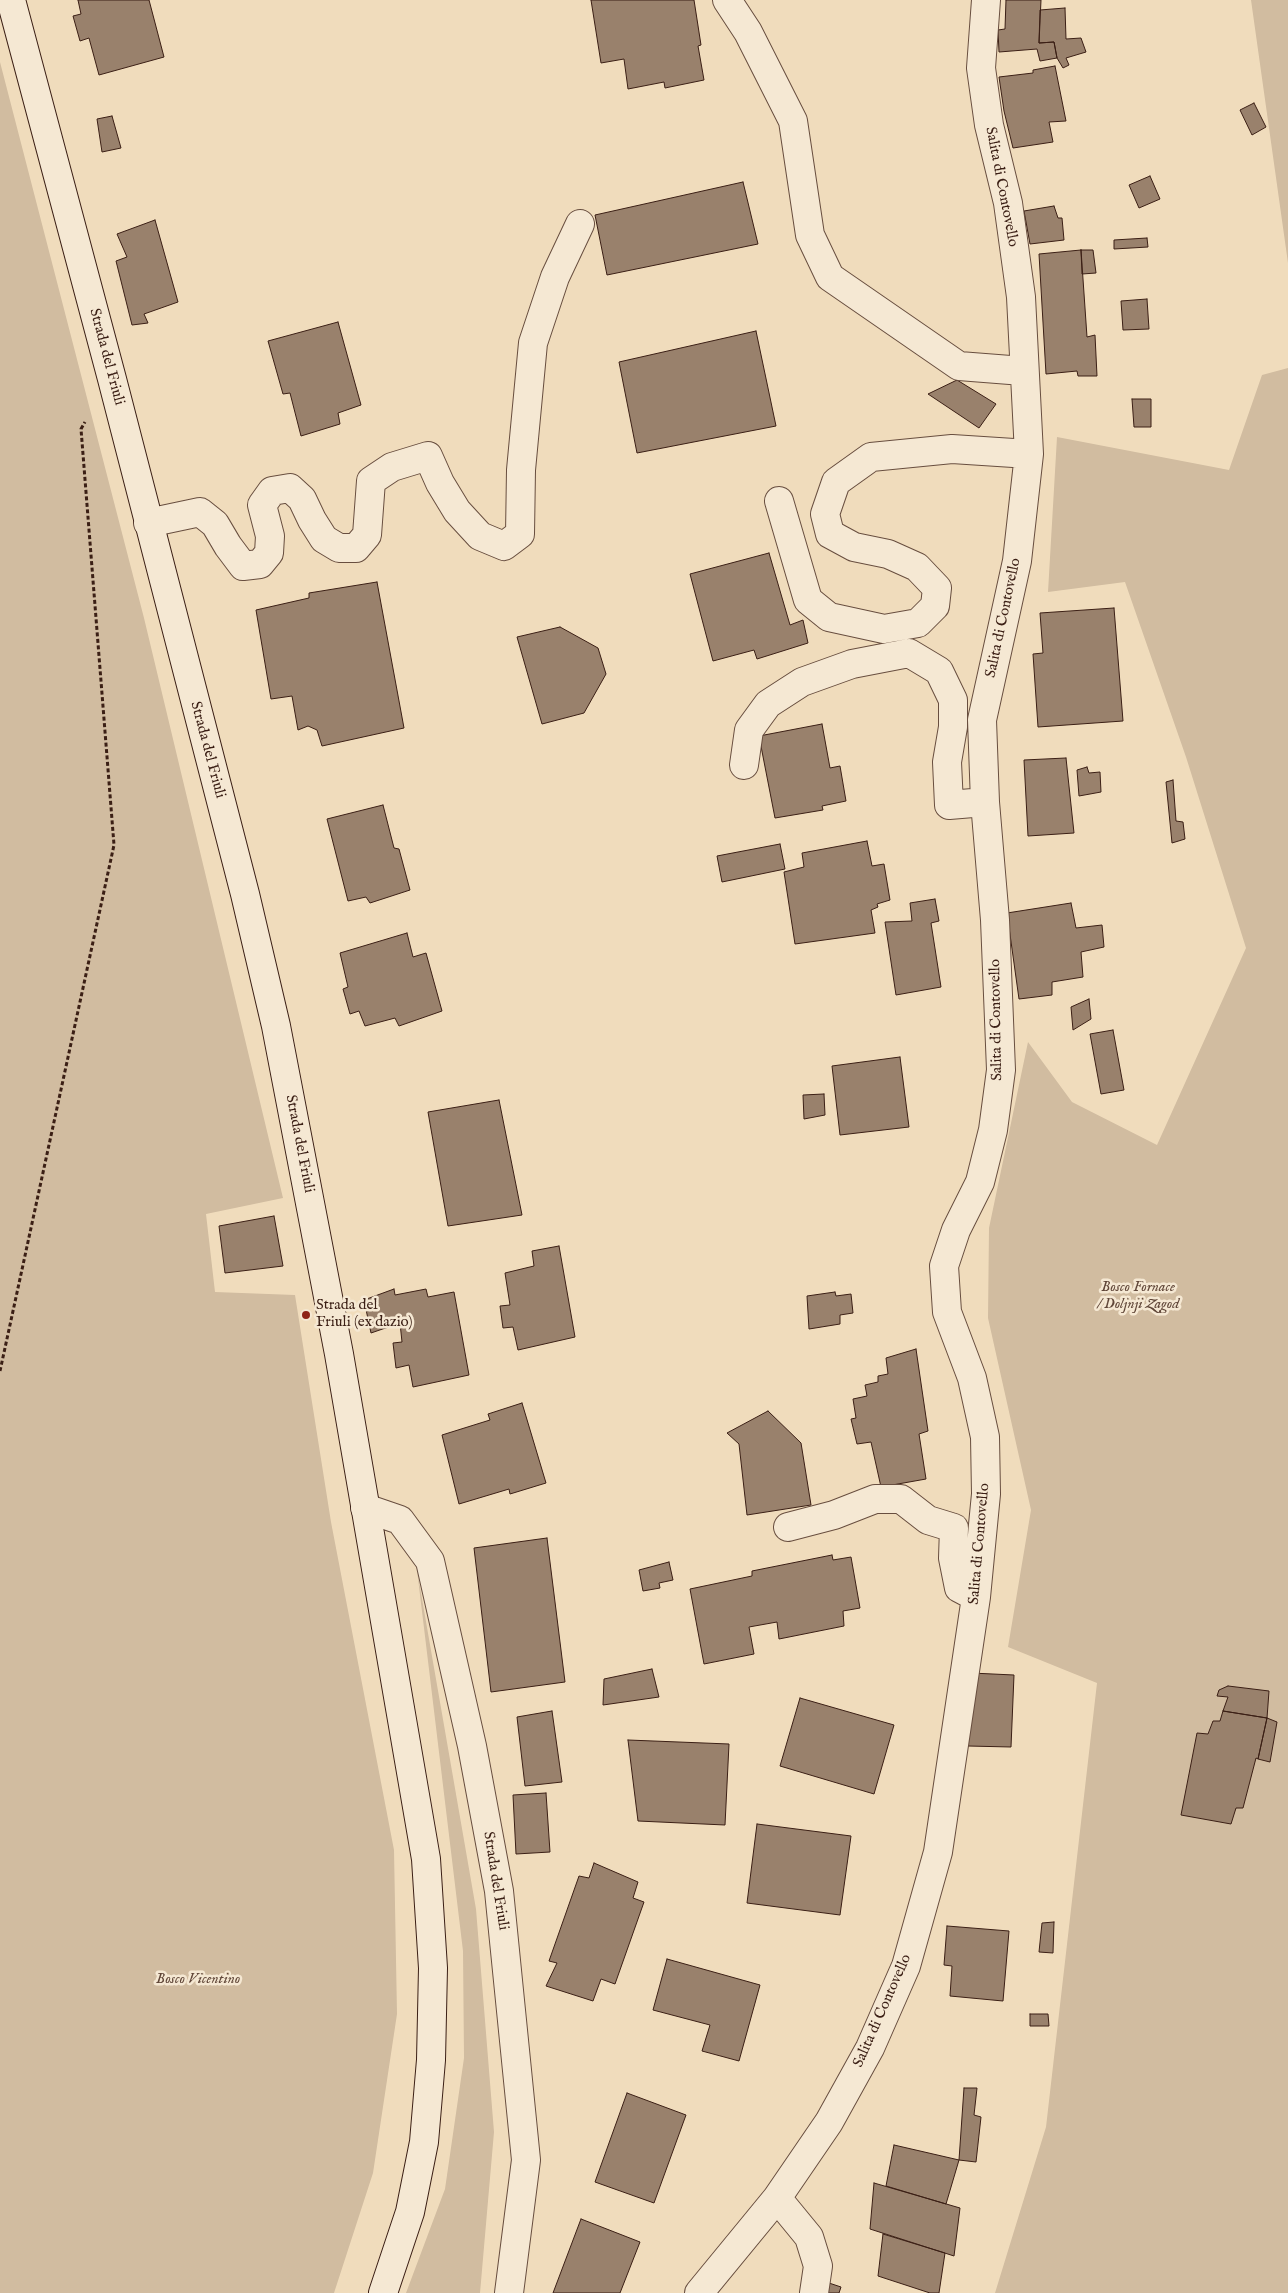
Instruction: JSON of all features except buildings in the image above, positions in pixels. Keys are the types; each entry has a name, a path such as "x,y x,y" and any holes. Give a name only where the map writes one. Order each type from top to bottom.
{"street":[{"name":"Strada del Friuli","path":"11,0 112,379 245,894 276,1026 339,1354 426,1859 433,1968 431,2060 424,2142 410,2212 383,2293"},
{"path":"727,0 748,32 793,121 810,235 830,276 959,366 1024,371"},
{"name":"Salita di Contovello","path":"698,2293 777,2198 829,2122 870,2048 906,1966 938,1852 976,1597 986,1494 984,1437 972,1378 947,1312 944,1266 956,1230 980,1182 993,1130 1001,1070 995,920 985,802 982,720 1017,561 1028,454 1020,287 1008,203 989,125 981,68 986,0"},
{"path":"148,523 200,512 215,524 243,566 260,564 269,553 270,536 262,505 272,491 290,488 302,499 324,539 339,548 356,548 367,535 371,481 392,466 428,456 440,483 458,511 480,536 504,546 520,534 521,470 533,343 556,277 580,224"},
{"path":"779,501 808,600 829,617 884,629 909,625 918,623 935,606 937,588 917,567 888,554 854,547 830,534 825,514 836,482 871,457 952,449 1028,454"},
{"path":"744,765 749,730 768,704 802,682 852,664 908,653 939,671 953,700 953,727 947,762 949,805 985,802"},
{"path":"788,1527 834,1515 875,1500 901,1499 928,1520 954,1528 953,1558 960,1588 976,1597"},
{"name":"Strada del Friuli","path":"365,1508 400,1520 430,1561 472,1746 499,1891 526,2160 509,2293"},
{"path":"777,2198 809,2238 818,2266 814,2293"}],"path":[{"path":"0,1371 114,845 81,429 112,379"}],"green space":[{"path":"1251,0 1288,0 1288,263"},
{"name":"Bosco Vicentino","path":"0,62 144,618 283,1198 206,1214 215,1292 295,1295 331,1522 394,1850 397,2014 373,2173 334,2293 0,2293"},
{"name":"Bosco Fornace / Doljnji Zagod","path":"1288,368 1288,2293 995,2293 1046,2127 1097,1683 1008,1647 1031,1510 988,1318 989,1228 1028,1042 1072,1102 1157,1145 1246,948 1186,757 1125,582 1048,592 1057,437 1229,470 1262,375"},
{"path":"417,1570 476,1909 494,2132 480,2293 406,2293 445,2189 464,2058 463,1951"}],"place":[{"name":"Strada del Friuli (ex dazio)","path":"306,1315"}]}
